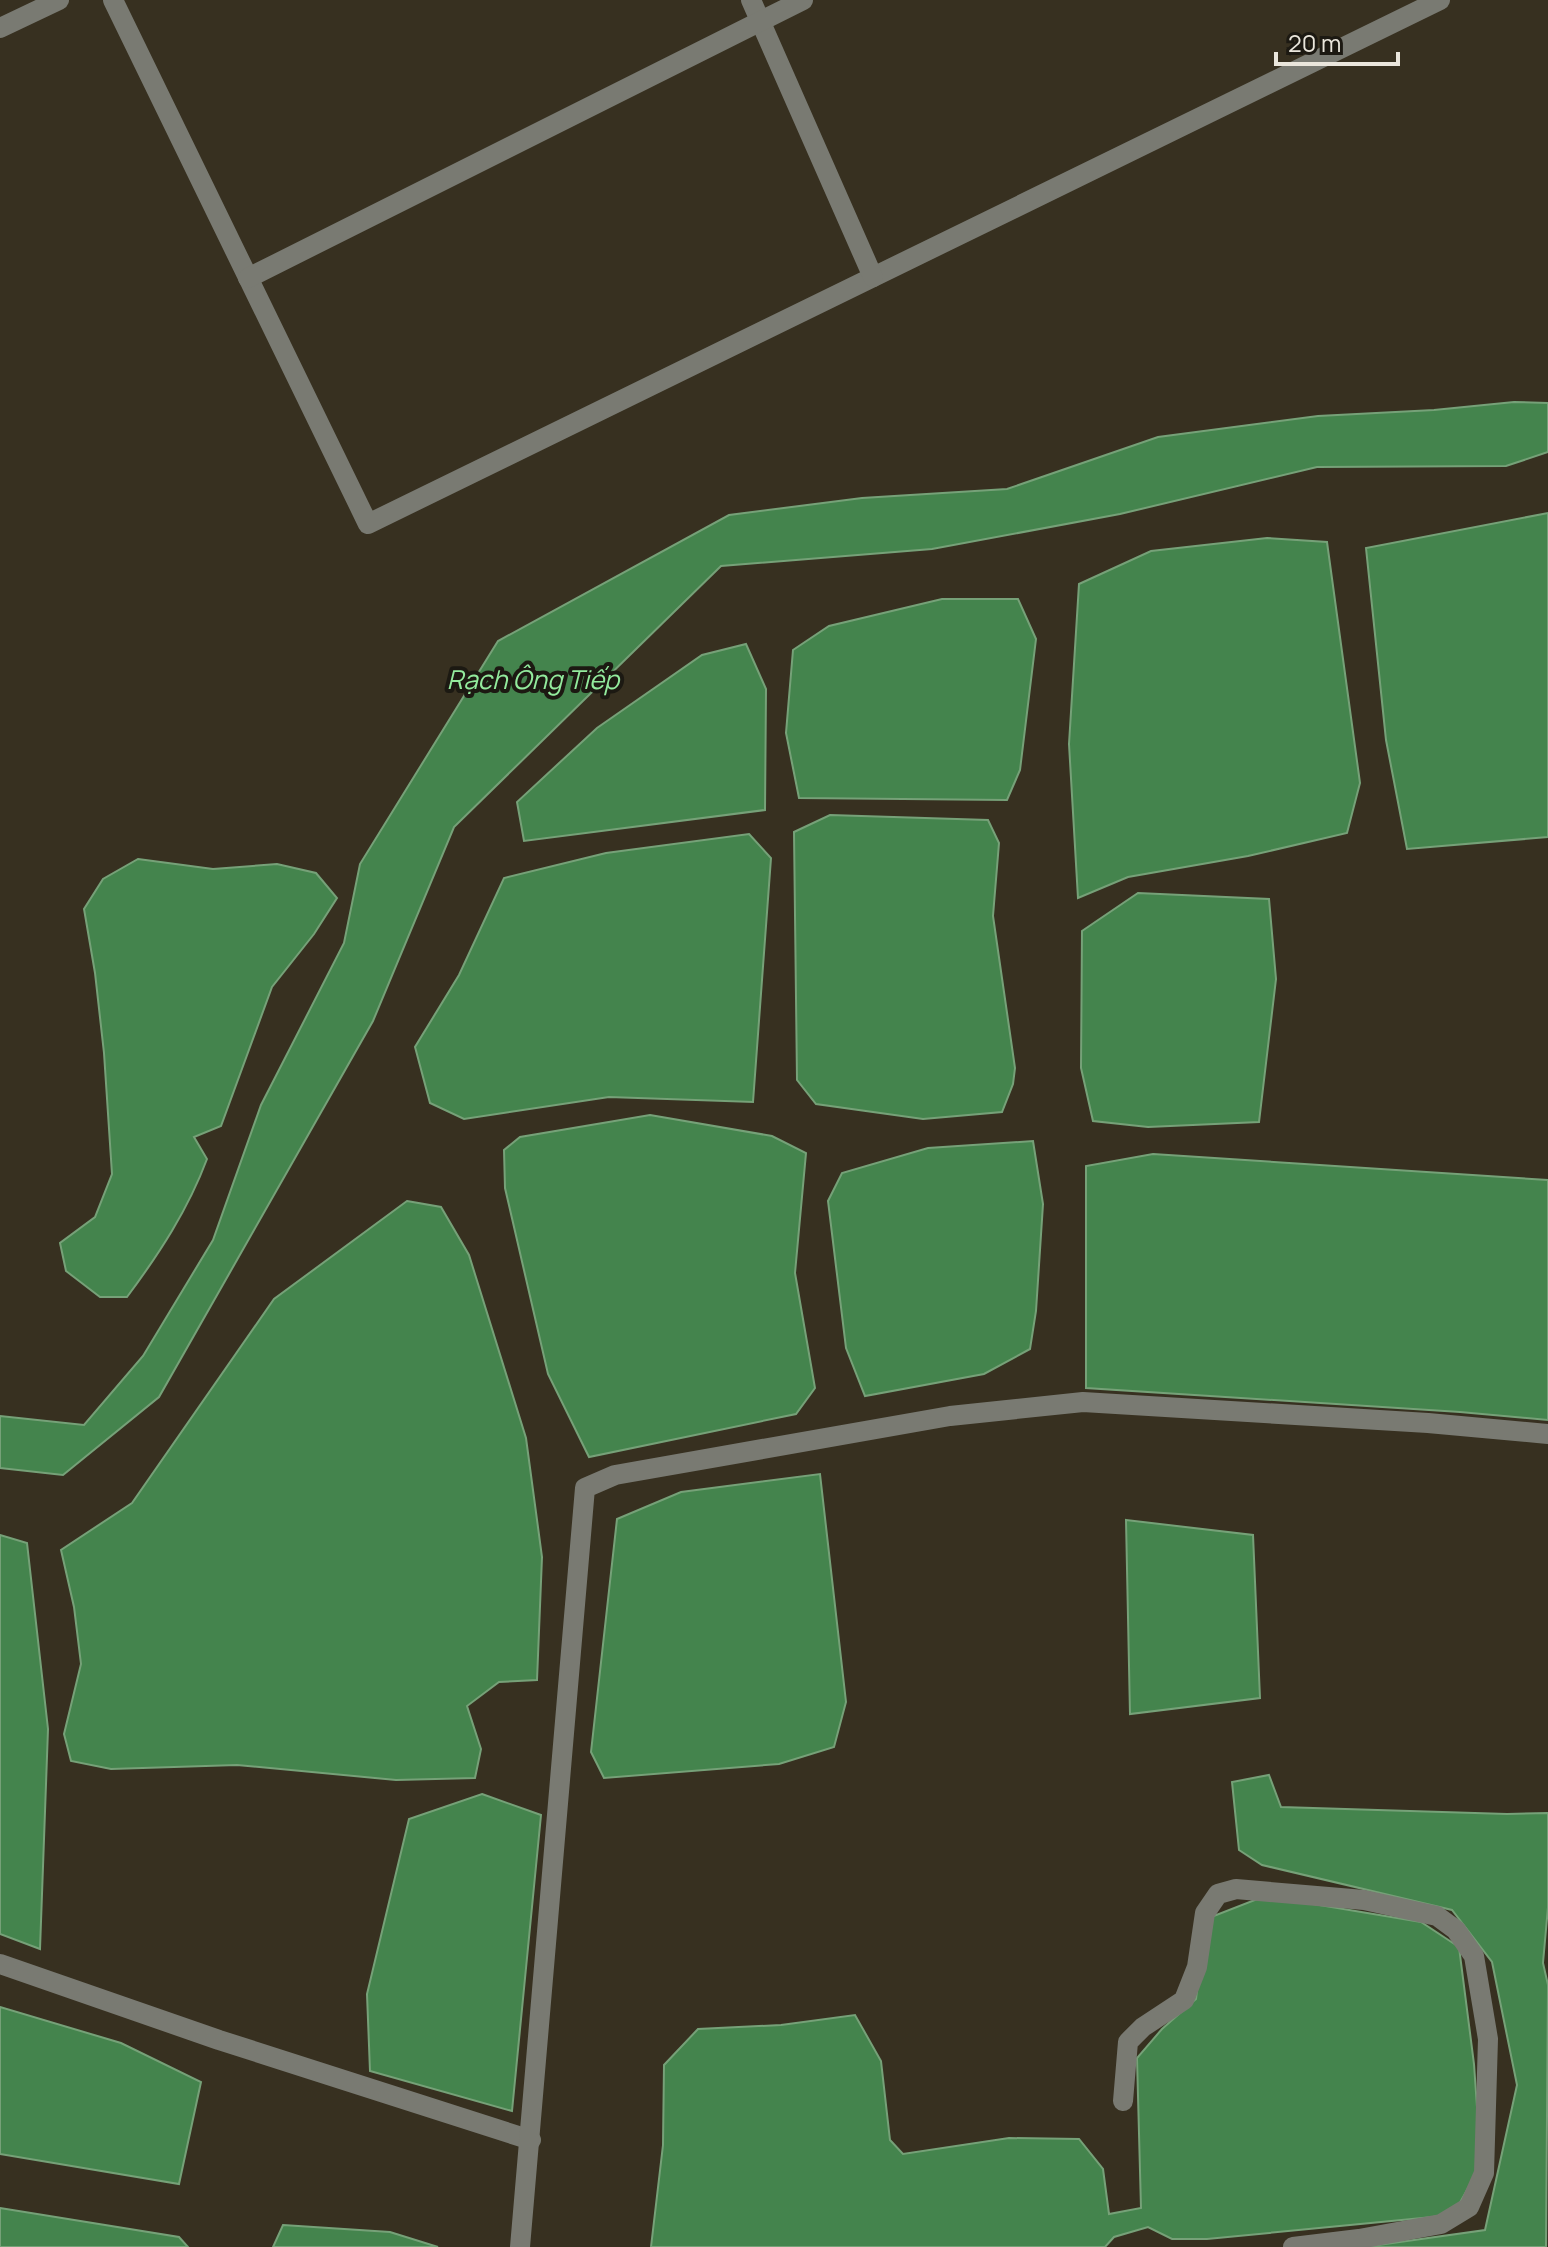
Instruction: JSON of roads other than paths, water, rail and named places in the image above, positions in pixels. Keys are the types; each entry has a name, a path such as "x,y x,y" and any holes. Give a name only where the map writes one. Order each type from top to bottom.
{"street":[{"path":"0,28 59,0"},
{"path":"113,0 368,524 1440,0"},
{"path":"751,0 873,277"},
{"path":"248,278 803,0"},
{"path":"520,2247 585,1488 615,1475 920,1421 1083,1402 1428,1423 1548,1434"},
{"path":"1123,2101 1128,2042 1143,2027 1184,2000 1197,1967 1205,1913 1218,1894 1236,1889 1364,1900 1437,1916 1456,1930 1474,1956 1488,2039 1484,2173 1469,2207 1441,2224 1293,2247"},
{"path":"0,1964 219,2040 531,2140"}],"water":[{"name":"Rạch Ông Tiếp","path":"1514,402 1548,403 1548,452 1506,466 1317,467 1120,514 932,549 721,566 454,827 373,1021 159,1397 63,1475 0,1468 0,1416 84,1425 143,1356 213,1240 261,1105 344,943 360,864 498,641 729,515 862,498 1007,489 1158,437 1318,416"},
{"path":"1548,513 1548,837 1407,849 1386,740 1366,548"},
{"path":"1267,538 1327,542 1360,783 1347,833 1248,856 1128,877 1078,898 1069,744 1079,584 1151,551"},
{"path":"942,599 1018,599 1036,639 1020,770 1007,800 799,798 786,733 793,650 829,626"},
{"path":"746,644 766,689 765,810 524,841 517,802 597,728 702,655"},
{"path":"830,815 988,820 999,843 993,916 1015,1068 1013,1084 1002,1112 923,1119 816,1104 797,1080 794,832"},
{"path":"749,834 771,858 753,1102 609,1097 464,1119 430,1103 415,1047 459,975 504,878 606,853"},
{"path":"138,859 213,869 277,864 316,873 337,898 314,934 272,987 221,1126 194,1137 207,1159 172,1231 127,1297 100,1297 66,1271 60,1243 95,1217 112,1174 104,1053 84,909 103,879"},
{"path":"1138,893 1269,899 1276,979 1259,1122 1148,1127 1093,1121 1081,1068 1082,931"},
{"path":"650,1115 772,1136 806,1153 795,1273 815,1388 796,1414 589,1457 548,1374 505,1188 504,1150 520,1137"},
{"path":"1033,1141 1043,1204 1036,1311 1030,1349 984,1374 865,1396 846,1348 828,1201 842,1173 928,1148"},
{"path":"1153,1154 1548,1180 1548,1420 1086,1388 1086,1166"},
{"path":"407,1201 441,1207 469,1255 526,1438 542,1557 537,1680 499,1682 467,1706 481,1749 475,1778 396,1780 237,1765 111,1769 71,1761 64,1734 81,1664 74,1607 61,1550 132,1503 274,1299"},
{"path":"820,1474 846,1702 834,1747 779,1764 604,1778 591,1752 617,1519 681,1492"},
{"path":"1126,1520 1253,1535 1260,1698 1130,1714"},
{"path":"0,1535 27,1543 48,1729 40,1949 0,1934"},
{"path":"1269,1775 1281,1807 1548,1813 1548,1907 1543,1963 1548,1985 1546,2247 1364,2247 1485,2230 1517,2085 1492,1962 1452,1910 1262,1865 1239,1850 1232,1782"},
{"path":"482,1794 541,1815 512,2111 370,2071 367,1994 409,1819"},
{"path":"1265,1896 1421,1922 1459,1947 1474,2064 1481,2165 1453,2215 1207,2239 1172,2239 1148,2227 1114,2237 1105,2247 651,2247 663,2145 664,2065 698,2029 781,2025 855,2015 881,2061 890,2140 903,2154 1009,2138 1079,2139 1103,2169 1109,2214 1141,2208 1137,2058 1162,2029 1196,1999 1206,1919"},
{"path":"0,2007 121,2043 201,2082 179,2184 0,2154"},
{"path":"0,2208 179,2237 188,2247 0,2247"},
{"path":"283,2225 390,2232 438,2247 273,2247"}]}
